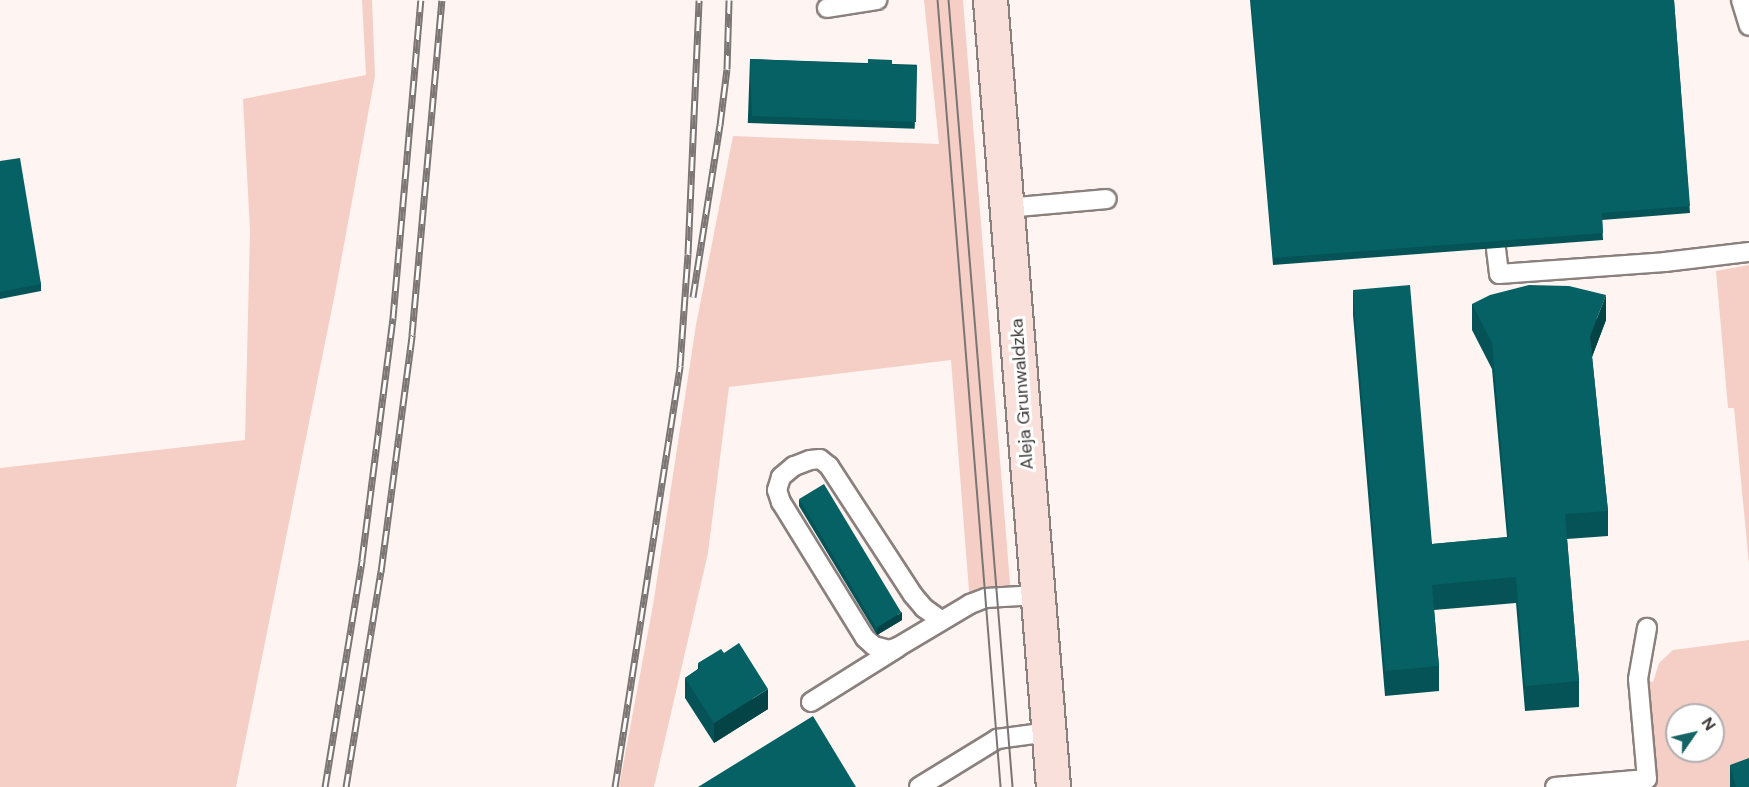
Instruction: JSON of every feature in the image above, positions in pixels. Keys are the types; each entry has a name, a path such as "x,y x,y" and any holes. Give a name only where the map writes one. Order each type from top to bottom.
{"main road":[{"name":"Aleja Grunwaldzka","path":"990,0 1053,787"}],"lane":[{"path":"827,8 877,0"},
{"path":"1741,0 1749,26"},
{"path":"1007,208 1107,199"},
{"path":"1496,249 1499,274 1665,262 1749,252"},
{"path":"898,647 882,649 865,638 781,502 777,483 794,466 820,459 829,466 913,595 924,608 941,621"},
{"path":"811,702 941,621 986,598 1037,595"},
{"path":"1555,787 1647,779 1638,679 1647,628"},
{"path":"919,787 997,739 1049,732"}],"shaded area":[{"path":"362,0 372,0 375,76 336,288 236,787 0,787 0,468 245,440 250,231 243,99 366,75"},
{"path":"924,0 963,0 1011,596 970,604 951,360 729,387 708,553 654,787 619,787 653,605 696,325 733,136 939,144"},
{"path":"1749,265 1749,564 1734,408 1728,408 1716,271"},
{"path":"1749,640 1749,787 1555,787 1646,779 1638,679 1653,682 1659,663 1673,650"}],"building":[{"path":"1251,0 1674,0 1690,206 1602,213 1603,233 1273,258"},
{"path":"750,59 868,64 868,59 892,60 892,65 917,66 916,122 752,116"},
{"path":"20,158 41,284 0,292 0,161"},
{"path":"1410,285 1432,544 1509,537 1492,343 1472,304 1490,295 1529,285 1569,286 1606,295 1590,336 1608,511 1565,514 1579,681 1525,686 1516,577 1432,585 1439,666 1385,671 1353,290"},
{"path":"824,484 901,613 876,628 799,499"},
{"path":"739,643 768,689 714,723 685,678 701,667 698,663 721,649 724,653"},
{"path":"813,716 856,787 698,787"},
{"path":"1749,758 1749,787 1736,787 1730,765"}],"tram line":[{"path":"938,0 1001,787"},
{"path":"949,0 1013,787"}],"railway":[{"path":"325,787 362,560 393,318 421,0"},
{"path":"346,787 381,572 412,335 442,0"},
{"path":"615,787 680,366 688,254 699,0"},
{"path":"693,297 727,69 729,0"}]}
